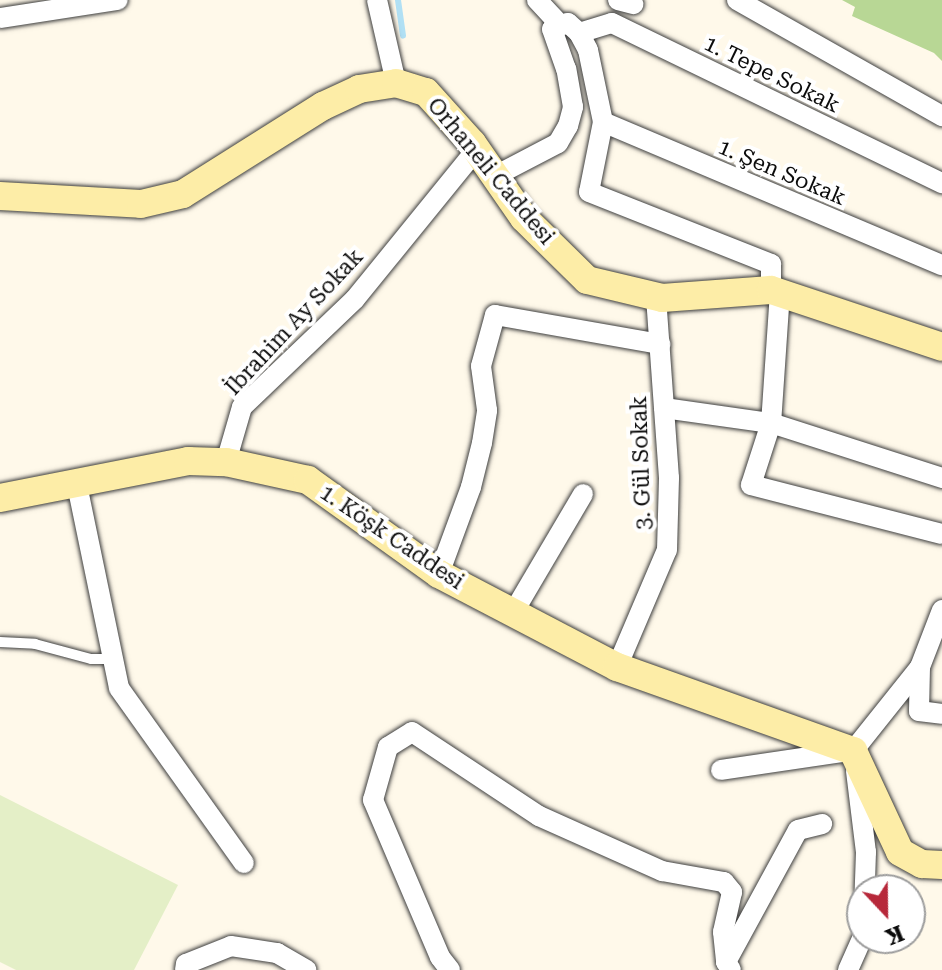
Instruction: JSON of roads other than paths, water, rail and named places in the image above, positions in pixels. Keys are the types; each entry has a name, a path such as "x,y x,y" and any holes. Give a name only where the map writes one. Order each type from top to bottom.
{"main road":[{"name":"Orhaneli Caddesi","path":"396,83 426,92 476,150 524,218 587,280 656,297 776,291 942,347"},
{"path":"0,196 141,204 183,194 323,106 359,89 396,83"},
{"name":"1. Köşk Caddesi","path":"0,498 76,480 188,461 226,462 308,480 439,574 617,667 853,751"},
{"path":"853,751 900,852 922,864 942,865"}],"street":[{"path":"0,18 118,0"},
{"path":"377,0 396,83"},
{"path":"495,176 558,143 568,126 573,107 556,26 537,0"},
{"path":"618,0 633,4 631,0"},
{"path":"737,0 942,116"},
{"path":"556,26 568,23 579,33 588,50 603,122 589,192 771,264 776,291 771,423 751,485 942,534"},
{"name":"1. Tepe Sokak","path":"579,33 612,23 942,183"},
{"name":"1. Şen Sokak","path":"603,122 942,265"},
{"name":"İbrahim Ay Sokak","path":"226,462 242,407 355,299 476,150"},
{"name":"3. Gül Sokak","path":"617,667 667,550 669,478 656,297"},
{"path":"439,574 471,487 482,443 487,410 481,366 495,315 660,344"},
{"path":"664,408 771,423 942,478"},
{"path":"76,480 119,688 244,863"},
{"path":"513,613 583,494"},
{"path":"721,770 853,751 920,667 942,610"},
{"path":"920,667 919,711 942,714"},
{"path":"450,970 440,957 373,800 388,747 412,732 539,816 662,871 724,882 732,892 723,932 729,966"},
{"path":"853,751 866,852 865,874"},
{"path":"729,966 798,830 822,824"},
{"path":"185,970 186,964 231,946 277,953 306,970"}],"lane":[{"path":"0,642 35,644 91,659 113,659"}],"waterway":[{"path":"398,0 403,36"}]}
